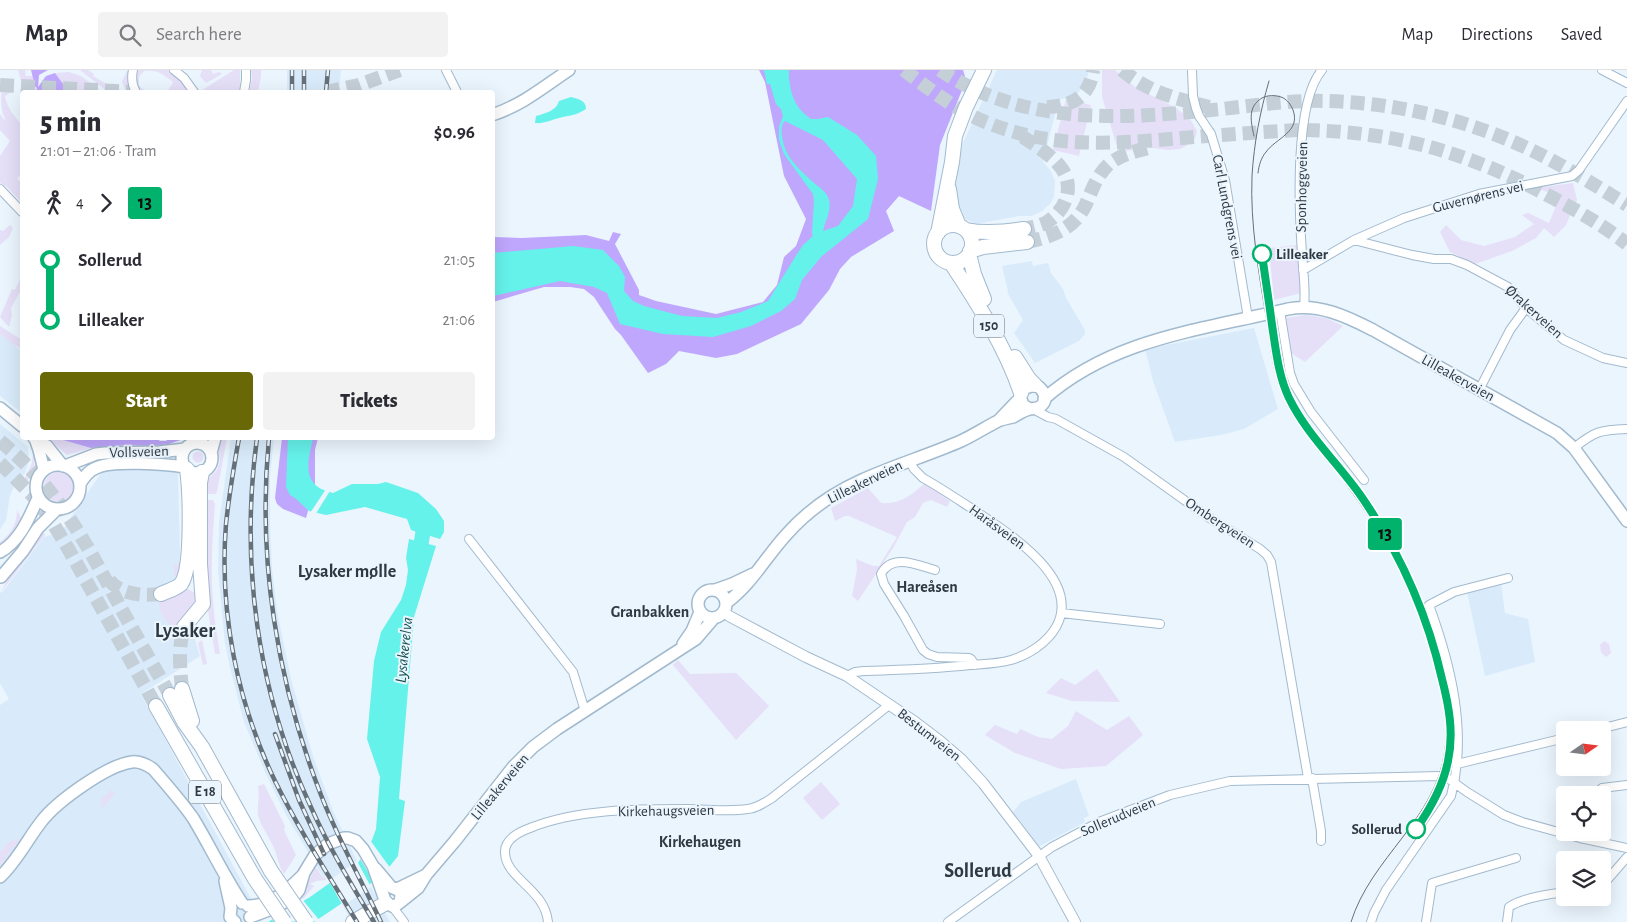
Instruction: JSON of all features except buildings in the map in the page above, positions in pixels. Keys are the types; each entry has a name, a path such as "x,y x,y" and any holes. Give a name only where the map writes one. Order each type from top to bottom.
{"highway":[{"path":"955,222 948,185 953,147 958,126 984,70"},
{"path":"952,162 994,70"},
{"path":"938,233 955,222"},
{"path":"938,233 955,222"},
{"path":"951,263 961,261 970,252 1025,236 1005,232 984,233 955,222"},
{"name":"150","path":"955,222 970,238 970,252 974,274 984,300 1019,364 1037,386"},
{"name":"150","path":"938,233 935,240 936,252 943,260 951,263 970,291 1015,374 1021,396"},
{"path":"161,594 180,585 187,566 189,490 186,468"},
{"path":"184,627 203,604 200,564 200,483 202,472"},
{"name":"E 18","path":"176,692 185,702 202,747 271,871 306,922"},
{"name":"E 18","path":"156,706 255,879 284,922"},
{"path":"353,922 389,893"}],"main road":[{"path":"495,114 530,98 569,70"},
{"name":"Lilleakerveien","path":"1044,401 1068,379 1103,359 1150,341 1280,311 1304,307 1317,308 1358,322 1562,437 1574,448 1627,521"},
{"name":"Lilleakerveien","path":"1037,386 1068,379"},
{"path":"1028,386 1037,386 1044,392 1044,401 1039,407 1032,409 1023,405 1021,396 1028,386"},
{"name":"Lilleakerveien","path":"998,421 1021,396"},
{"path":"0,408 20,424"},
{"name":"Lilleakerveien","path":"389,893 426,875 527,752 547,736 696,639 750,582 754,574 785,535 812,509 859,481 959,442 998,421 1032,409"},
{"path":"36,440 44,470"},
{"path":"0,578 23,551 38,528 56,510 65,508 75,501 80,490 80,484 75,473 64,466 47,446 38,440"},
{"path":"211,453 204,445 193,443 182,458 186,468 194,473 202,472 210,464 214,440"},
{"name":"Vollsveien","path":"64,466 104,452 159,452 193,443"},
{"name":"Vollsveien","path":"80,484 90,471 109,464 158,465 186,468"},
{"path":"0,552 13,543 28,521 38,498 37,480 44,470 53,466 64,466"},
{"path":"38,498 46,506 56,510"},
{"path":"0,570 0,578"},
{"name":"Lilleakerveien","path":"715,590 754,574"},
{"path":"708,590 715,590 721,593 721,611 706,617 700,612 697,605 700,596 708,590"},
{"name":"Lilleakerveien","path":"679,649 692,631 700,612"},
{"path":"0,878 53,808 104,773 119,765 137,762 153,769 179,799 203,835 247,912"},
{"path":"231,908 236,904 247,912 276,907 299,890 304,873 315,855 328,844 344,838 352,839 363,849 389,893"},
{"path":"223,872 231,908 230,917 235,922"}],"street":[{"path":"133,70 132,79 135,90"},
{"path":"174,70 184,78 193,90"},
{"path":"244,90 246,70"},
{"path":"446,70 456,90"},
{"name":"Carl Lundgrens vei","path":"1192,70 1193,96 1196,108 1199,116 1212,134 1226,180 1248,318"},
{"name":"Sponhoggveien","path":"1304,307 1300,194 1304,124 1311,89 1322,70"},
{"path":"1602,70 1627,83"},
{"name":"Guvernørens vei","path":"1303,270 1354,240 1404,218 1456,200 1572,176 1579,170 1627,101"},
{"path":"0,189 20,210"},
{"name":"Ørakerveien","path":"1354,240 1412,255 1434,259 1451,259 1460,262 1496,279 1508,287 1526,308 1564,340 1603,358 1627,363"},
{"path":"1478,390 1510,330 1526,308"},
{"path":"1280,311 1290,373 1294,384 1311,412 1364,480"},
{"name":"Ombergveien","path":"1044,401 1056,419"},
{"name":"Ombergveien","path":"1032,409 1056,419 1124,457 1208,517 1267,555 1271,562 1310,778"},
{"path":"1574,448 1588,436 1600,431 1627,429"},
{"name":"Haråsveien","path":"909,460 914,470 923,478 997,526 1032,553 1053,579 1060,595 1061,613"},
{"path":"469,539 573,672 585,711"},
{"path":"935,570 898,561 888,565 881,574 884,584 923,650 928,654 937,656 968,658 975,665"},
{"path":"1371,922 1386,890 1451,796 1455,784 1458,721 1449,670 1438,628 1429,605 1454,592 1508,578"},
{"name":"Bestumveien","path":"721,611 806,657 847,676 940,741 970,768 1039,856 1075,922"},
{"path":"847,676 855,672 864,671 1001,663 1031,651 1053,632 1061,613 1160,624"},
{"name":"Kirkehaugsveien","path":"548,922 540,899 513,871 508,862 505,853 506,845 518,834 537,825 564,817 669,809 740,810 758,806 772,798 889,705"},
{"path":"1611,726 1627,722"},
{"path":"1457,764 1556,740"},
{"name":"Sollerudveien","path":"948,922 1052,847 1099,822 1170,795 1230,781 1440,776 1449,779 1504,815 1527,823 1556,829"},
{"path":"1310,778 1321,831 1320,841"},
{"path":"1611,787 1627,785"},
{"name":"Sollerudveien","path":"1603,841 1627,848"},
{"path":"1611,876 1627,857"},
{"path":"1426,922 1432,883 1516,858"},
{"path":"389,893 404,922"},
{"path":"1507,922 1509,907 1515,902 1556,893"}],"shaded area":[{"path":"18,70 25,70 26,76 33,76 37,88 37,90 23,90"},
{"path":"31,70 48,70 39,75 38,87 46,76 55,73 68,90 37,90"},
{"path":"80,70 88,70 94,74 93,76 117,90 105,90"},
{"path":"136,70 170,70 184,82 190,90 168,90 173,83 172,81 159,73 144,71 139,77 139,86 144,90 141,90 136,87 134,77"},
{"path":"202,70 211,70 213,74 219,72 222,74 206,83 200,76"},
{"path":"234,70 240,70 240,90 202,90"},
{"path":"251,70 261,70 258,90 249,90 252,79"},
{"path":"287,70 341,70 339,90 287,90"},
{"path":"759,70 963,70 966,80 940,145 931,211 899,196 886,211 894,231 851,257 840,269 829,290 801,324 737,354 716,358 679,351 666,364 648,373 594,297 584,289 544,287 495,301 495,237 522,238 586,235 609,241 613,232 621,234 615,244 639,290 639,295 656,301 716,314 763,302 777,285 784,257 796,246 806,219 784,176 765,82"},
{"path":"997,70 1088,70 1088,75 1084,86 1077,94 1059,99 1043,162 1051,171 1055,181 1054,197 1050,204 1032,216 1019,216 976,224 965,219 960,213 953,190 954,177 961,147"},
{"path":"1102,70 1115,70 1135,87 1176,108 1190,119 1197,131 1195,139 1180,149 1168,150 1145,147 1123,152 1118,150 1102,97"},
{"path":"127,71 130,71 134,90 125,90 122,81"},
{"path":"69,72 81,76 99,89 68,90 55,73"},
{"path":"10,82 14,90 5,96 11,112 20,123 20,175 17,179 20,181 20,201 7,187 0,183 0,156 10,141 0,130 0,114 5,119 1,106 4,83"},
{"path":"1066,99 1091,105 1079,156 1053,150"},
{"path":"1573,183 1577,200 1566,225 1554,237 1544,228 1536,238 1512,251 1475,264 1450,252 1440,232 1446,225 1461,240 1484,246 1515,237 1534,224 1522,215 1528,213 1549,223 1556,206 1557,195 1535,188"},
{"path":"10,225 13,228 9,237 0,245 0,230 3,231"},
{"path":"1297,245 1301,293 1274,300 1269,248"},
{"path":"1032,261 1033,266 1048,263 1051,273 1063,289 1066,298 1085,330 1085,334 1079,341 1035,363 1014,333 1023,320 1007,292 1002,266"},
{"path":"20,279 20,292 11,308 12,315 9,327 0,317 12,289 15,290"},
{"path":"1306,315 1326,318 1343,326 1305,362 1291,353 1286,318"},
{"path":"0,326 20,339 20,348 11,343 0,334"},
{"path":"1254,328 1278,409 1244,429 1221,435 1175,442 1153,381 1145,349"},
{"path":"0,334 20,349 20,411 0,396"},
{"path":"0,424 28,447 29,461 25,473 15,484 10,496 6,520 0,529"},
{"path":"49,440 63,440 91,448 67,455"},
{"path":"63,440 180,440 169,444 152,446 129,445 91,448"},
{"path":"219,440 227,440 217,492 215,494 205,494 206,481 217,470 220,461"},
{"path":"231,440 274,440 270,477 272,568 277,611 291,679 313,756 333,811 390,922 352,922 326,876 323,877 286,815 265,772 244,722 225,643 218,571 219,523"},
{"path":"282,440 318,440 315,450 315,486 306,518 283,509 277,504 275,498"},
{"path":"198,451 204,457 198,463 192,457"},
{"path":"33,454 33,471 26,482 22,484 32,463"},
{"path":"103,470 178,470 181,593 200,656 141,694 263,921 261,922 0,922 0,705 9,699 0,683 0,593 44,537 61,532"},
{"path":"59,472 70,476 74,487 70,498 59,502 48,498 44,487 48,476"},
{"path":"925,483 950,501 947,507 931,500 923,503 915,517 907,522 893,548 858,601 852,596 857,570 856,559 873,566 879,566 897,537 849,516 835,521 831,508 868,488 881,503 899,501"},
{"path":"182,499 185,562 176,580 173,566 181,562"},
{"path":"204,500 213,500 215,504 212,544 212,585 214,617 220,654 215,654 207,604"},
{"path":"17,510 22,519 12,535 0,545 0,542 13,528"},
{"path":"43,532 45,535 1,592 11,573"},
{"path":"1501,583 1505,613 1528,619 1535,662 1485,676 1467,592"},
{"path":"186,588 195,593 197,604 177,627 162,616 159,607 159,597"},
{"path":"202,640 207,664 203,665 198,643"},
{"path":"1604,641 1609,644 1611,653 1606,657 1601,652 1600,645"},
{"path":"678,660 690,674 736,673 769,706 736,740 673,665"},
{"path":"1097,669 1120,702 1072,701 1046,693 1061,678 1075,685"},
{"path":"1076,711 1107,730 1129,716 1143,735 1106,766 1061,769 1015,753 985,735 995,725 1017,734 1020,729 1038,737 1052,739 1068,726"},
{"path":"1076,779 1089,816 1084,818 1085,822 1040,846 1037,845 1013,812 1021,802"},
{"path":"821,782 840,804 822,820 803,798"},
{"path":"264,784 285,826 284,830 296,855 284,874 258,815 258,786"},
{"path":"111,790 115,794 101,810 101,800"},
{"path":"17,838 19,840 0,866 0,851 5,848 5,845"},
{"path":"316,867 326,880 310,884 314,886 303,899 301,895"}],"water":[{"path":"764,70 789,70 791,90 794,100 800,109 811,119 828,117 857,135 876,156 878,179 868,219 821,257 802,280 795,299 781,311 751,326 713,337 663,334 620,324 607,293 594,287 560,281 495,296 495,253 573,246 603,250 619,266 625,277 624,291 633,301 644,306 682,316 717,318 741,312 768,301 803,245 813,236 814,201 813,194 784,154 779,140 779,127 783,116 781,109 776,104 770,84 767,84","holes":["785,121 823,140 857,179 853,206 838,226 823,231 830,206 828,197 789,157 783,144 781,132"]},
{"path":"571,97 583,102 586,109 572,115 535,123 536,116 550,111 556,107 559,101"},
{"path":"288,440 313,440 308,464 310,477 318,487 333,493 352,484 378,484 386,482 418,493 436,509 444,521 444,532 440,539 411,530 407,519 365,507 326,515 309,511 290,495 286,487"},
{"path":"409,539 436,546 414,617 399,799 405,801 398,856 369,885 314,922 268,922 310,897 358,863 372,840 376,829 380,777 367,739 374,661 381,632 401,600 406,585 408,570 406,558"}],"pier":[{"path":"326,489 330,491 315,515 310,513"},
{"path":"370,840 391,869 375,884 359,857"},
{"path":"357,861 371,887 343,906 329,881"},
{"path":"302,899 320,921 274,922 271,917"}],"waterway":[{"name":"Lysakerelva","path":"417,514 423,532 418,562"}],"tunnel":[{"path":"335,90 359,85 400,70"},
{"path":"904,70 952,105 983,121 1008,130 1057,140 1106,143 1299,130 1334,131 1367,135 1430,147 1491,168 1522,182 1581,214 1627,244"},
{"path":"940,70 973,88 1006,102 1076,115 1113,116 1186,113 1274,103 1314,101 1353,102 1431,114 1481,129 1529,149 1627,205"},
{"path":"1047,107 1064,105 1078,98 1088,87 1093,70"},
{"path":"1122,70 1132,78 1153,89 1209,107"},
{"path":"0,85 96,90"},
{"path":"1023,137 1054,159 1066,176 1068,184 1066,198 1059,212 1044,223 1024,229"},
{"path":"1027,242 1053,234 1069,226 1081,213 1098,178 1109,164 1124,155 1152,147"},
{"path":"0,441 37,476 66,514 92,554 170,695"},
{"path":"0,463 36,499 51,520 156,706"},
{"path":"109,580 126,592 147,595 161,594"},
{"path":"182,689 180,650 184,627"}],"tram line":[{"path":"1269,81 1256,140 1252,176 1252,213 1275,373 1286,402 1300,426 1343,480 1366,513 1405,582 1432,656 1445,716 1445,750 1439,775 1429,797 1417,818 1373,878 1360,899 1351,922"},
{"path":"1254,136 1251,115 1257,102 1264,97 1276,96 1281,97 1290,104 1295,118 1294,124 1264,154 1258,173"},
{"name":"13","path":"1262,254 1277,359 1286,392 1301,419 1362,498 1392,546 1418,602 1437,657 1449,713 1450,751 1441,786 1429,810 1416,829"}],"railway":[{"path":"292,70 292,90"},
{"path":"304,70 304,90"},
{"path":"326,90 328,70"},
{"path":"239,440 227,513 225,590 228,623 241,688 250,720 275,781 304,835 357,922"},
{"path":"257,440 252,485 252,579 265,671 277,717 292,762 310,805 332,850 374,922"},
{"path":"269,440 266,529 274,620 282,664 293,709 321,795 342,843 381,922"},
{"path":"275,734 299,800 324,854"}],"place":[{"name":"Lilleaker","path":"1262,254"},
{"name":"Sollerud","path":"1416,829"}],"district":[{"name":"Lysaker mølle","path":"347,572"},
{"name":"Hareåsen","path":"927,587"},
{"name":"Granbakken","path":"650,612"},
{"name":"Lysaker","path":"185,631"},
{"name":"Kirkehaugen","path":"700,842"},
{"name":"Sollerud","path":"978,871"}]}
